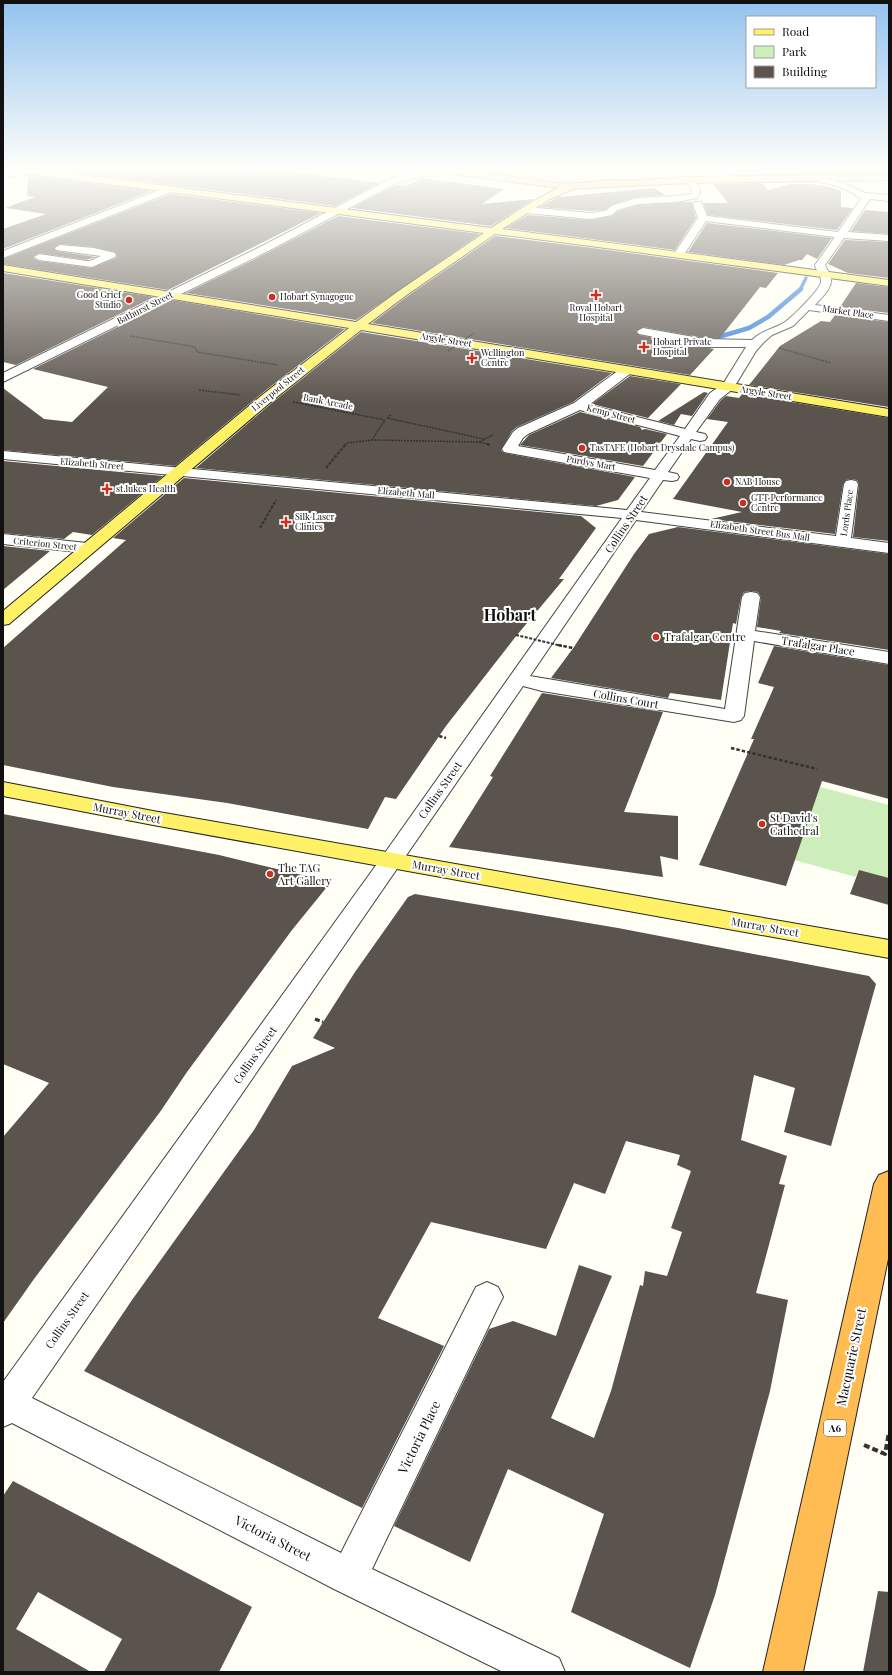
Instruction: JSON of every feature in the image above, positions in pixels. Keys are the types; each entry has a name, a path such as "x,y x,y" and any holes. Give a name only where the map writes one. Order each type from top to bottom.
{"highway":[{"name":"Macquarie Street","path":"783,1672 889,1184"}],"main road":[{"name":"Liverpool Street","path":"3,620 302,369 359,326 470,247"},
{"path":"625,247 889,283"},
{"name":"Argyle Street","path":"3,268 889,413"},
{"name":"Murray Street","path":"3,789 152,818 889,949"}],"street":[{"path":"3,255 23,247"},
{"name":"Bathurst Street","path":"3,378 266,247"},
{"path":"600,247 734,265 756,266"},
{"path":"679,254 684,247"},
{"name":"Collins Street","path":"5,1405 297,996 390,860 632,514 666,476 694,436 715,396 728,386 756,343 768,333 789,324 821,292 826,283 825,275 820,265 833,247"},
{"path":"39,257 92,264 111,255 94,251 60,248"},
{"name":"Market Place","path":"810,304 889,313"},
{"name":"Market Place","path":"810,304 889,318"},
{"path":"643,332 704,343 756,343"},
{"path":"579,406 627,370"},
{"name":"Kemp Street","path":"509,449 518,435 523,431 579,406 694,436"},
{"name":"Purdys Mart","path":"509,449 666,476"},
{"name":"Elizabeth Street","path":"3,455 181,472"},
{"name":"Elizabeth Mall","path":"181,472 632,514"},
{"path":"657,518 651,515 650,511 666,476"},
{"name":"Lords Place","path":"843,542 851,484"},
{"name":"Elizabeth Street Bus Mall","path":"632,514 889,548"},
{"name":"Criterion Street","path":"3,539 87,548"},
{"path":"747,635 752,597"},
{"name":"Collins Court","path":"518,679 542,685 734,716 747,635"},
{"name":"Trafalgar Place","path":"747,635 889,658"},
{"name":"Victoria Place","path":"349,1577 487,1297"},
{"name":"Victoria Street","path":"5,1405 349,1577 545,1672"}],"path":[{"path":"91,335 114,333 195,347 197,352 302,369"},
{"path":"448,351 474,333"},
{"path":"756,343 831,363"},
{"name":"Bank Arcade","path":"199,390 267,398 385,420"},
{"path":"372,440 385,420 391,415"},
{"path":"387,418 484,439"},
{"path":"311,485 347,443 366,442 372,440 404,442 479,442 493,434"},
{"path":"260,528 287,482"},
{"path":"516,635 573,648"},
{"path":"439,736 446,738"},
{"path":"731,748 817,769"},
{"path":"315,1019 323,1022"},
{"path":"834,1433 885,1454 889,1432"}],"green space":[{"path":"820,787 889,805 889,878 859,870 856,877 794,860"}],"building":[{"path":"33,247 55,247 54,248 56,251 96,257 86,260 39,253 33,258 39,261 92,268 116,258 117,256 115,252 95,247 253,247 168,290 3,264 3,259"},
{"path":"278,247 461,247 356,320 186,293"},
{"name":"Royal Hobart Hospital","path":"479,247 586,247 778,273 766,288 760,287 720,338 705,338 643,327 636,331 639,335 714,349 690,375 372,323 409,295"},
{"path":"653,247 677,247 675,250"},
{"path":"691,247 825,247 817,259 807,254 802,260 784,265 688,252"},
{"path":"840,247 889,247 889,278 848,273 828,264"},
{"path":"3,273 154,297 16,365 3,362"},
{"path":"856,283 889,287 889,313 840,307"},
{"path":"172,300 345,329 261,394 175,466 3,450 3,388 44,419 72,422 108,387 33,369"},
{"path":"835,315 889,322 889,407 749,385 780,346 821,321 830,322"},
{"path":"361,332 612,373 573,402 517,427 512,431 501,450 504,453 635,477 618,500 596,506 196,468 273,402"},
{"path":"630,376 681,384 648,418 592,404"},
{"path":"704,392 708,393 692,416 681,414 674,425 658,421"},
{"path":"742,394 889,418 889,541 853,537 859,484 857,480 846,480 843,484 835,534 711,519 742,512 673,499 728,422 707,419 721,400 726,396 739,398"},
{"path":"580,412 640,427 642,430 645,429 667,434 643,466 520,445 529,435"},
{"path":"3,461 163,476 92,535 73,532 64,539 3,533"},
{"path":"184,478 581,516 596,528 559,579 564,579 517,635 446,726 396,799 385,797 368,829 227,803 113,787 3,765 3,648 126,540 113,538"},
{"path":"678,527 889,554 889,650 779,633 781,631 757,627 761,597 758,592 751,591 744,592 741,597 736,624 733,623 721,700 670,693 668,698 551,678 574,647 634,554 649,534"},
{"path":"3,546 50,551 3,590"},
{"path":"774,646 889,665 889,799 822,781 786,886 699,865 754,739 751,739 774,687 758,683"},
{"path":"542,693 663,712 624,812 678,816 678,860 660,856 663,877 449,847 493,777 490,776"},
{"path":"3,814 219,855 331,882 292,930 187,1072 160,1112 34,1279 3,1323 3,1137 49,1083 3,1064"},
{"path":"859,870 889,878 889,905 850,894"},
{"path":"415,894 618,928 869,976 876,984 831,1146 784,1132 795,1088 754,1075 741,1140 787,1156 779,1184 785,1185 756,1293 788,1300 770,1391 715,1595 690,1668 571,1612 604,1514 508,1469 470,1562 394,1526 489,1329 513,1321 556,1336 579,1265 612,1276 551,1418 594,1438 611,1391 640,1285 643,1286 645,1271 667,1276 682,1232 671,1228 691,1171 677,1165 680,1155 626,1141 605,1194 574,1183 546,1249 431,1222 378,1318 444,1346 362,1508 84,1371 132,1300 254,1130 292,1066 335,1048 313,1038 355,972 408,897"},
{"path":"13,1481 252,1607 219,1672 104,1672 122,1639 38,1592 16,1629 91,1672 3,1672 3,1496"},
{"path":"878,1591 889,1592 889,1672 863,1672"}],"waterway":[{"path":"800,290 806,278"},
{"path":"715,338 749,328 768,317 800,290"}],"place":[{"name":"Royal Hobart Hospital","path":"596,295"},
{"name":"Hobart Synagogue","path":"272,297"},
{"name":"Good Grief Studio","path":"129,300"},
{"name":"Hobart Private Hospital","path":"644,347"},
{"name":"Wellington Centre","path":"472,358"},
{"name":"TasTAFE (Hobart Drysdale Campus)","path":"582,448"},
{"name":"NAB House","path":"727,482"},
{"name":"st.lukes Health","path":"107,489"},
{"name":"GTT Performance Centre","path":"743,503"},
{"name":"Silk Laser Clinics","path":"286,522"},
{"name":"Trafalgar Centre","path":"656,637"},
{"name":"St David's Cathedral","path":"762,824"},
{"name":"The TAG Art Gallery","path":"270,874"}],"district":[{"name":"Hobart","path":"510,615"}]}
